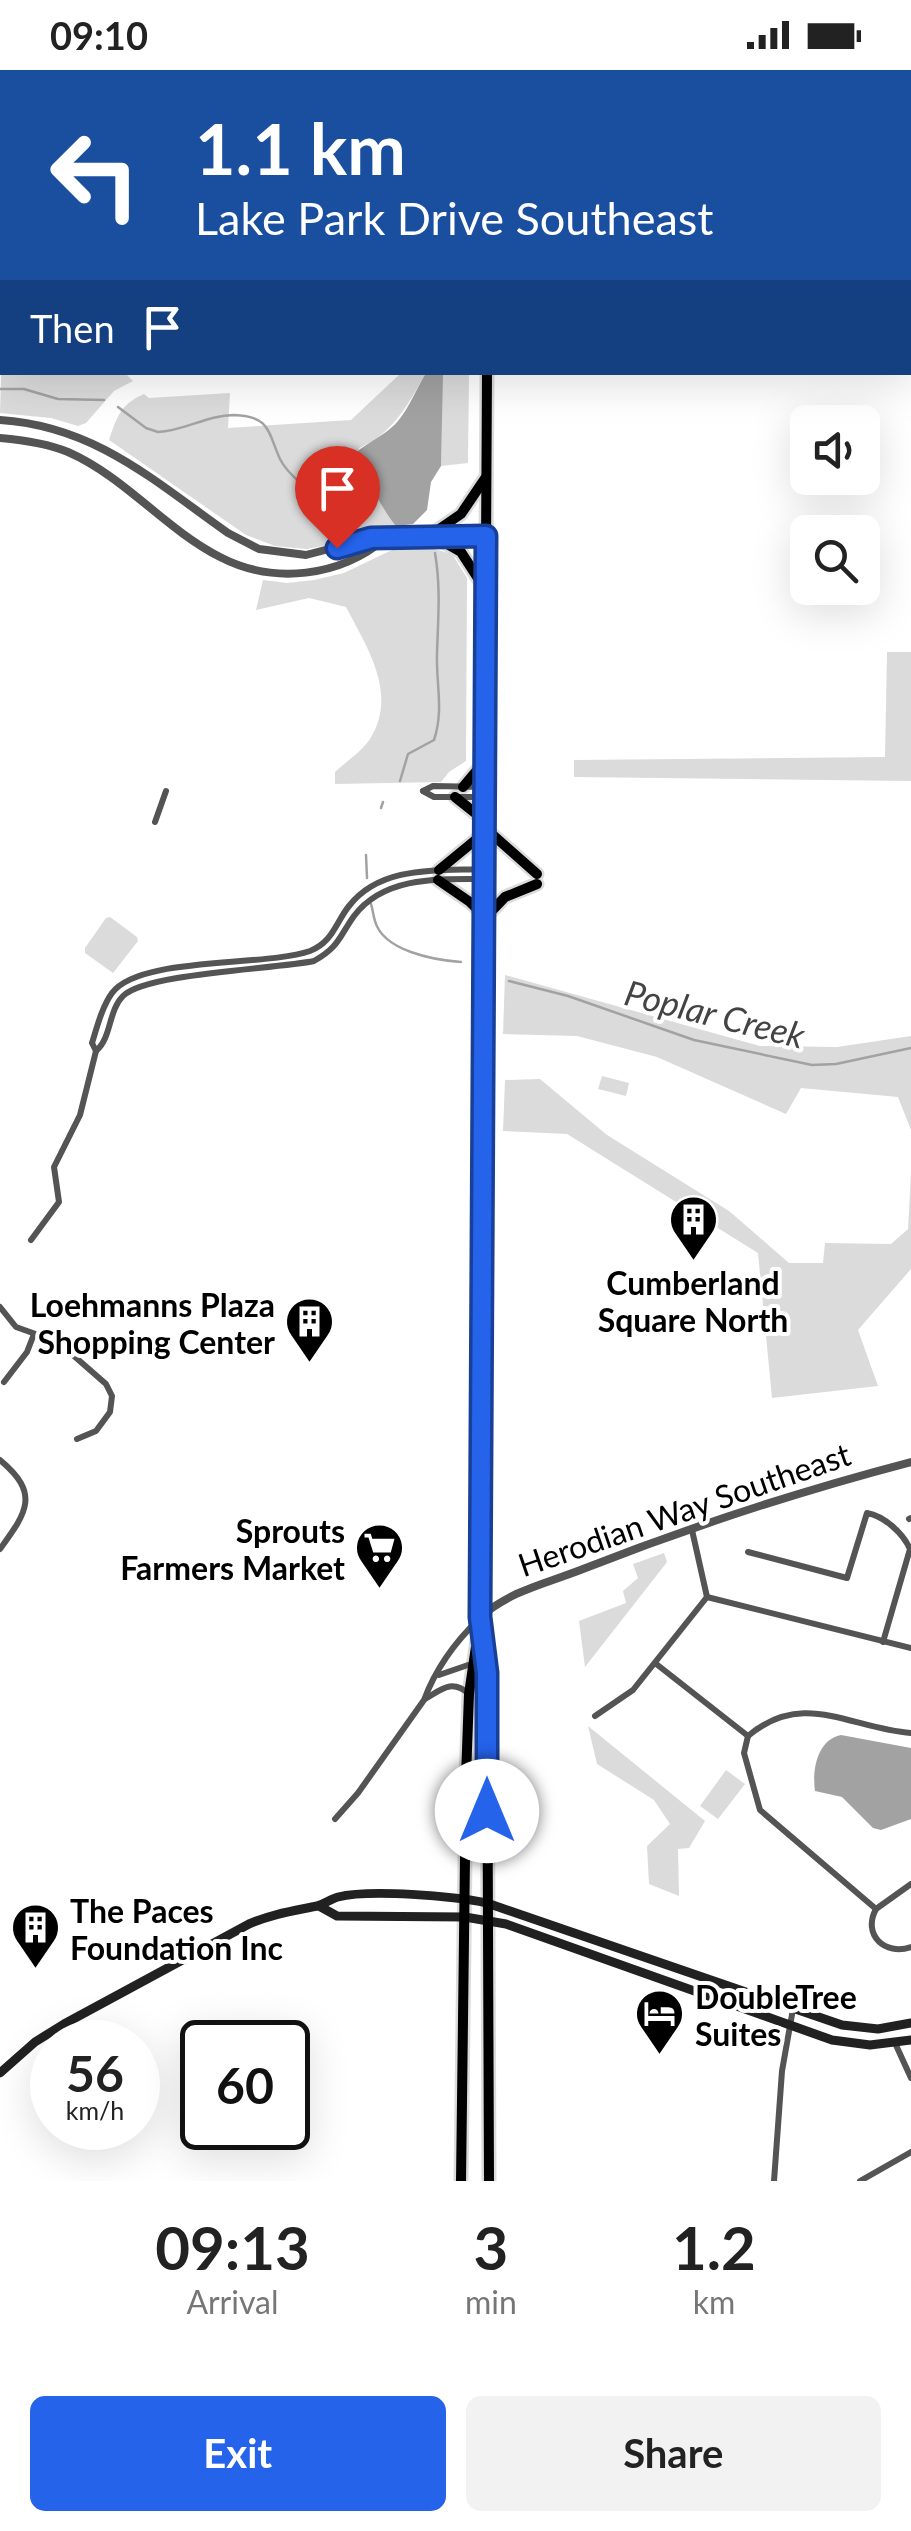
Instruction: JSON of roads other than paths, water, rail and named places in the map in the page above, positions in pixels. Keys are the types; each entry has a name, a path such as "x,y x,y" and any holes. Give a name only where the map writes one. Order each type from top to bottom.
{"main road":[{"path":"487,375 480,1617 487,1673 489,2181"},
{"path":"486,476 461,514 431,536 465,556 486,592"},
{"path":"463,787 485,761"},
{"path":"455,797 537,879 506,897 484,918"},
{"path":"484,827 439,876 484,918"},
{"path":"461,2181 469,1694 480,1617"},
{"path":"0,2073 35,2042 64,2024 249,1924 276,1913 319,1906 338,1897 464,1898 487,1902 857,2028 911,2023"},
{"path":"319,1906 337,1916 487,1920 522,1928 788,2026 850,2044 911,2040"}],"street":[{"path":"0,420 56,428 102,446 228,533 258,549 306,555 386,538 486,536"},
{"path":"0,438 39,443 70,453 122,484 218,556 258,570 288,574 328,570 356,558 386,538"},
{"path":"433,786 484,792 434,797 423,792 433,786"},
{"path":"156,822 166,791"},
{"path":"30,1240 58,1202 54,1167 80,1115 96,1051 92,1043 112,993 127,980 169,969 310,951 332,934 347,908 374,884 400,874 484,874"},
{"path":"0,1306 16,1326 67,1349 101,1378 112,1396 110,1412 100,1427 77,1439"},
{"path":"4,1382 27,1352 34,1334"},
{"path":"0,1460 22,1481 26,1506 0,1549"},
{"name":"Herodian Way Southeast","path":"480,1617 512,1593 692,1530 911,1462"},
{"path":"748,1552 846,1578 866,1512 875,1514 903,1536 910,1549 883,1642"},
{"path":"692,1530 708,1596"},
{"path":"708,1596 911,1648"},
{"path":"595,1716 626,1697 708,1596"},
{"path":"334,1820 424,1700 457,1640 480,1617"},
{"path":"656,1664 748,1736"},
{"path":"434,1678 454,1667 473,1666 487,1673"},
{"path":"424,1700 450,1685 469,1694"},
{"path":"876,1909 760,1810 744,1753 748,1736 770,1719 802,1712 911,1734"},
{"path":"911,1884 872,1916 883,1947 894,1952 911,1948"},
{"path":"774,2181 788,2026 793,2009"},
{"path":"895,2044 911,2078"},
{"path":"860,2181 911,2152"}],"waterway":[{"name":"Poplar Creek","path":"0,389 24,389 58,399 104,400"},
{"name":"Poplar Creek","path":"118,407 158,432 224,416 246,416 262,423 288,471 314,492 327,500 349,482"},
{"name":"Poplar Creek","path":"400,781 408,754 434,740 437,729 439,591 435,553"},
{"name":"Poplar Creek","path":"381,808 383,802"},
{"name":"Poplar Creek","path":"366,855 367,878"},
{"name":"Poplar Creek","path":"371,904 375,921 388,940 424,956 461,962"},
{"name":"Poplar Creek","path":"509,981 568,996 694,1040 812,1065 836,1064 911,1048"}],"place":[{"name":"Cumberland Square North","path":"693,1262"},
{"name":"Loehmanns Plaza Shopping Center","path":"310,1364"},
{"name":"Sprouts Farmers Market","path":"380,1590"},
{"name":"The Paces Foundation Inc","path":"35,1970"},
{"name":"DoubleTree Suites","path":"660,2056"}]}
